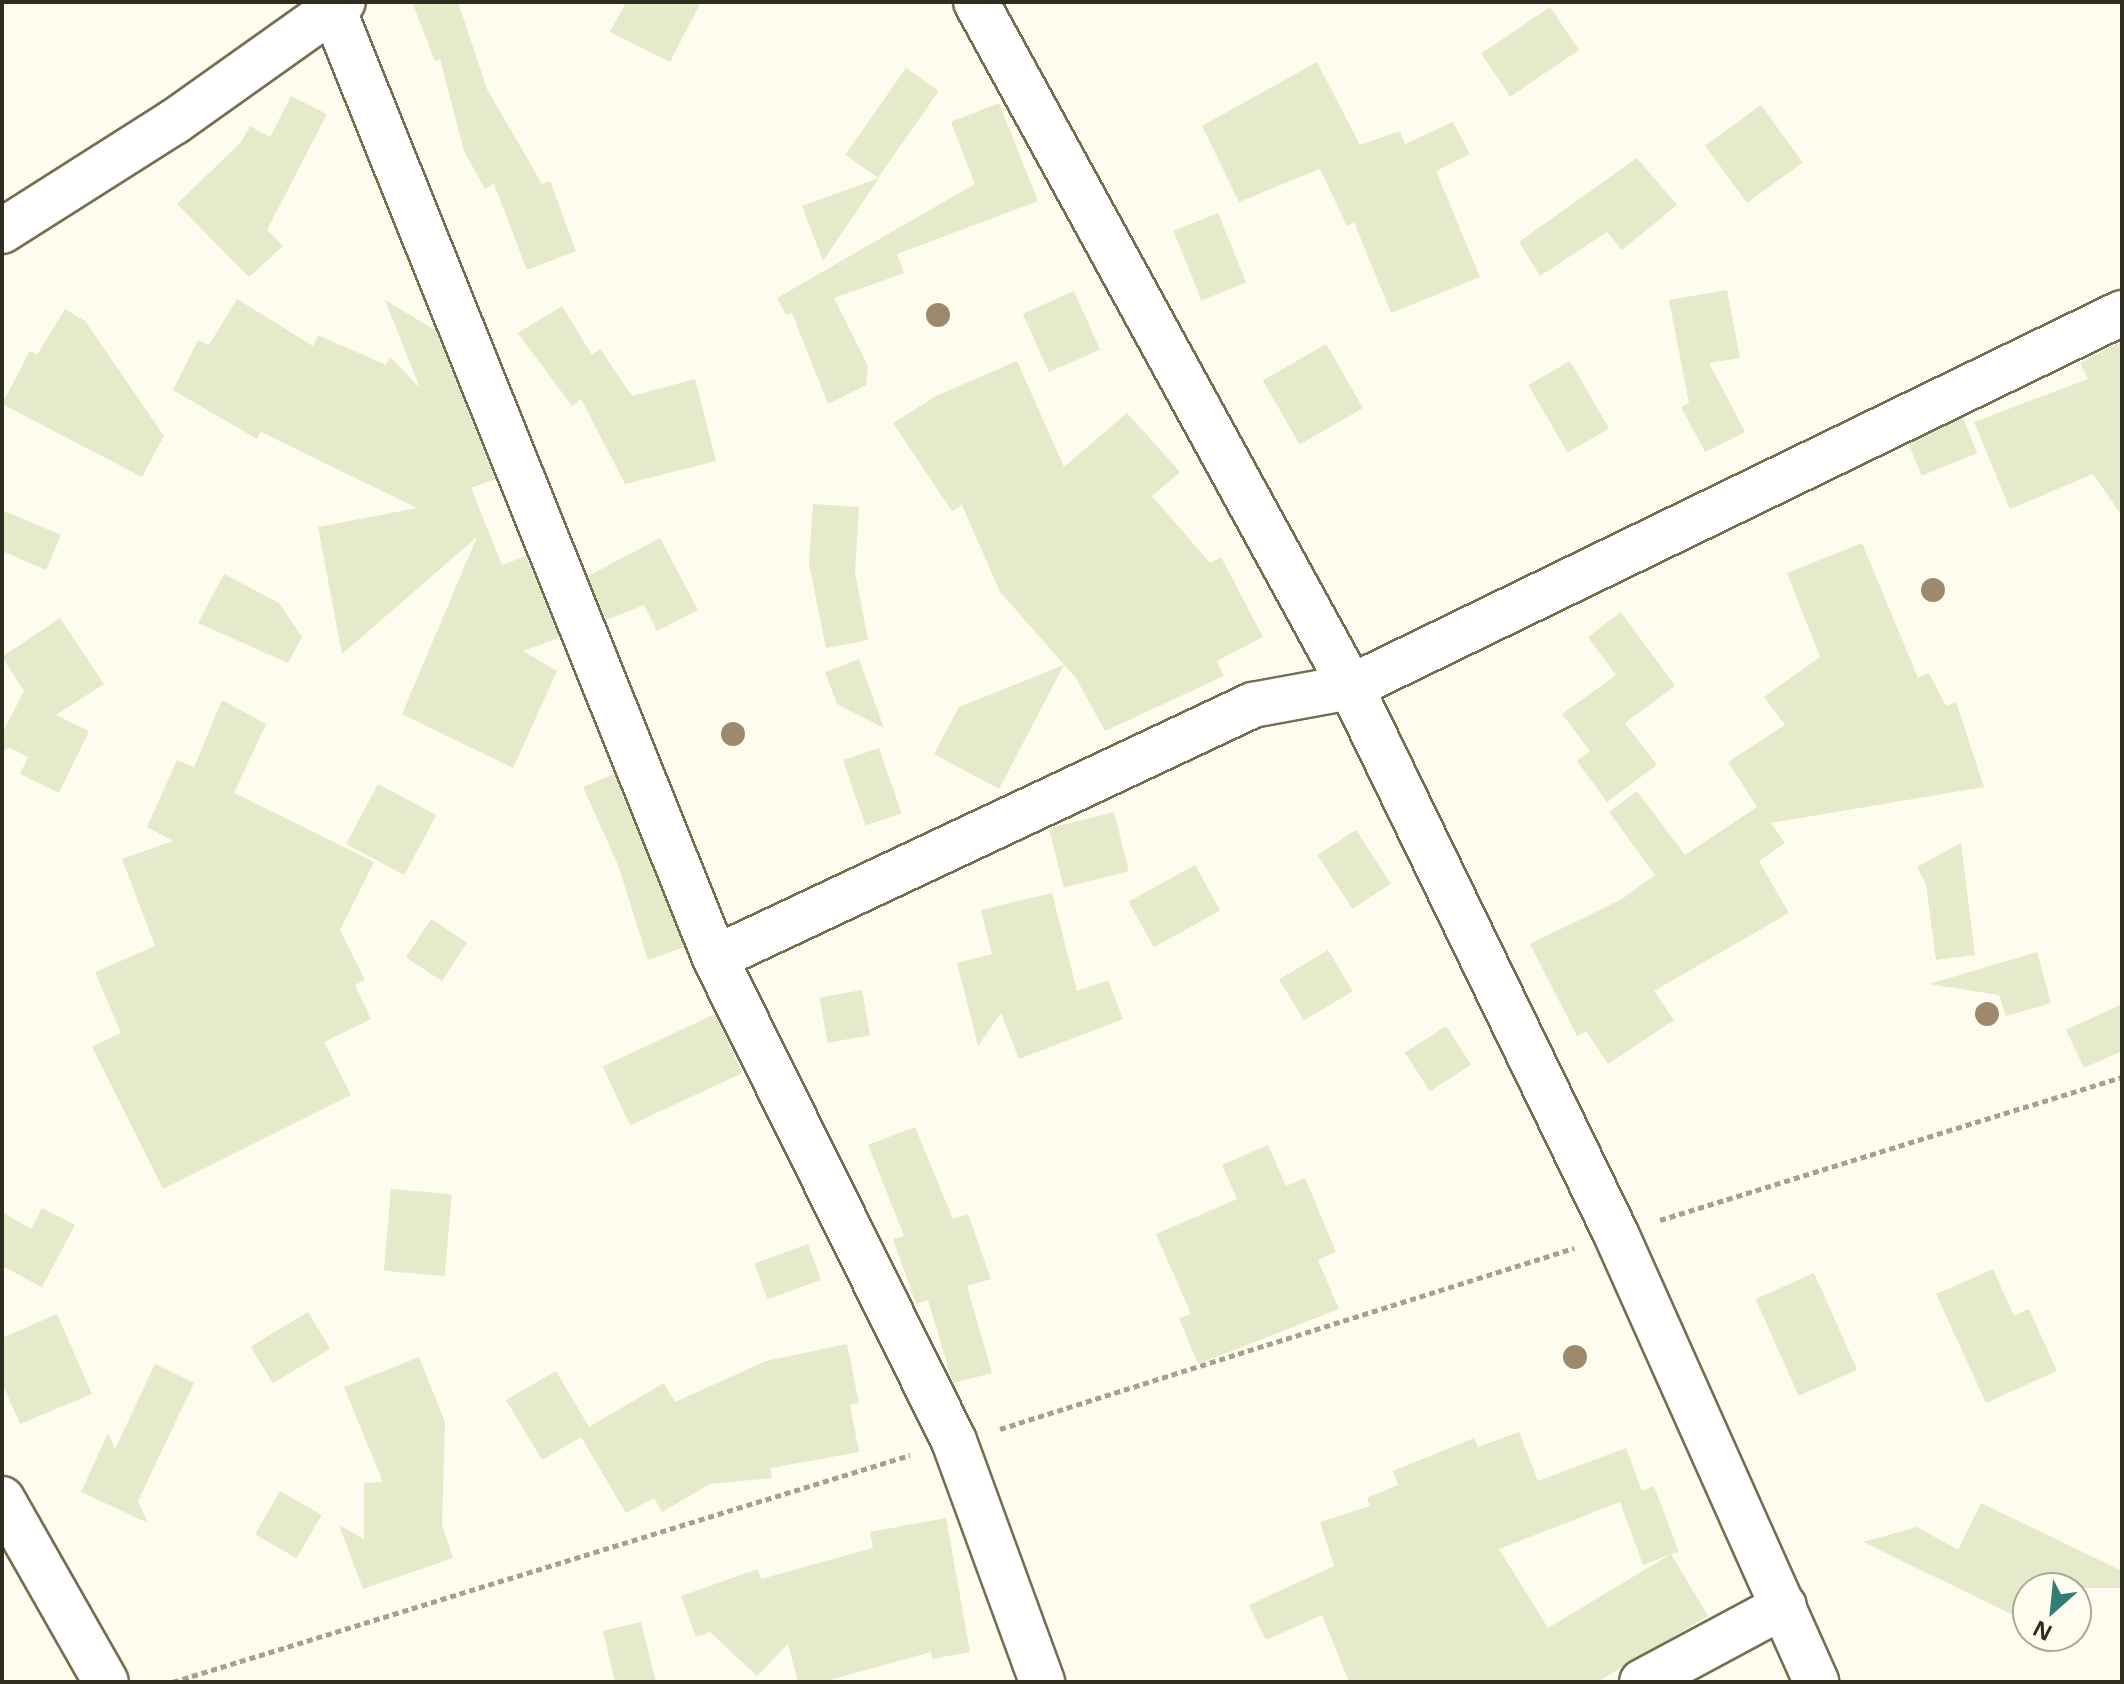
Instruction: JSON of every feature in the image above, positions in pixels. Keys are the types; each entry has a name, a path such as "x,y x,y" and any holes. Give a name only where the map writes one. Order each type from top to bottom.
{"street":[{"path":"976,2 1351,687 1616,1234 1816,1682"},
{"path":"2,231 174,122 338,6 715,958 954,1441 1042,1682"},
{"path":"715,958 1253,705 1351,687 2122,313"},
{"path":"2,1499 106,1682"},
{"path":"1642,1682 1784,1606"}],"path":[{"path":"173,1682 954,1441 1046,1418 1616,1234 2122,1077"}],"building":[{"path":"412,2 458,2 487,89 542,184 550,181 576,251 527,270 494,184 485,189 464,151 440,59 435,61"},
{"path":"626,2 701,2 670,62 610,32"},
{"path":"1550,7 1579,50 1510,97 1481,53"},
{"path":"1317,62 1360,145 1400,131 1405,144 1453,122 1470,154 1436,171 1480,277 1391,313 1354,222 1347,226 1320,169 1239,202 1202,126"},
{"path":"906,68 939,91 878,178 845,155"},
{"path":"291,96 327,114 267,230 283,246 249,277 177,204 241,142 250,126 270,137"},
{"path":"999,103 1038,201 897,254 904,273 834,298 868,366 866,385 828,404 792,313 786,315 777,298 975,184 951,122"},
{"path":"1761,105 1803,162 1747,203 1705,146"},
{"path":"1637,158 1677,205 1622,250 1607,232 1540,276 1519,242"},
{"path":"879,178 823,261 802,206"},
{"path":"1218,213 1246,283 1202,301 1173,231"},
{"path":"1727,290 1740,358 1709,363 1745,432 1705,452 1681,407 1689,403 1669,300"},
{"path":"1074,291 1100,349 1049,372 1023,314"},
{"path":"237,299 313,346 318,335 386,365 390,357 420,388 385,300 435,330 495,479 471,488 502,565 526,556 559,638 523,651 557,671 513,768 402,714 477,537 342,654 318,527 417,508 261,432 257,439 173,390 198,340 209,345"},
{"path":"562,306 592,355 600,349 632,396 695,379 716,461 625,484 581,399 572,406 518,333"},
{"path":"65,309 85,321 164,436 142,477 2,404 30,351 37,355"},
{"path":"2122,341 2122,516 2093,474 2010,509 1974,422 2088,379 2080,363"},
{"path":"1326,344 1363,408 1300,445 1263,380"},
{"path":"1017,361 1064,467 1127,413 1180,472 1152,496 1210,563 1221,557 1263,637 1217,661 1224,676 1105,731 1076,678 1000,592 962,505 952,511 893,423 936,396"},
{"path":"1570,361 1609,429 1567,453 1528,385"},
{"path":"1963,418 1977,453 1922,476 1907,440"},
{"path":"813,504 859,507 855,572 868,640 826,648 809,564"},
{"path":"2,510 61,535 46,570 2,551"},
{"path":"660,538 698,610 657,631 644,605 606,620 588,576"},
{"path":"1862,543 1918,678 1929,673 1946,706 1956,702 1984,787 1771,823 1785,843 1759,861 1789,913 1654,991 1674,1020 1608,1064 1586,1031 1577,1036 1530,944 1622,899 1655,875 1609,812 1637,791 1685,855 1757,807 1728,762 1785,725 1764,697 1820,657 1787,573"},
{"path":"224,574 279,603 302,637 288,663 198,623"},
{"path":"1621,612 1675,686 1625,723 1657,765 1607,802 1577,761 1590,751 1562,714 1616,675 1588,637"},
{"path":"60,618 104,684 56,715 89,731 59,793 20,774 28,757 9,747 2,751 2,734 24,691 2,657"},
{"path":"859,659 884,728 837,704 825,672"},
{"path":"1064,665 999,789 934,754 959,707"},
{"path":"222,700 266,724 234,793 374,862 340,930 365,980 355,985 371,1019 324,1042 351,1095 163,1189 92,1047 121,1033 95,972 155,946 122,859 173,841 147,827 177,760 194,767"},
{"path":"879,748 901,813 866,826 843,760"},
{"path":"614,774 684,947 648,960 618,865 583,787"},
{"path":"378,784 436,815 404,875 346,844"},
{"path":"1114,812 1129,871 1064,887 1049,828"},
{"path":"1356,830 1391,884 1352,909 1317,855"},
{"path":"1961,843 1975,955 1936,960 1926,884 1917,867"},
{"path":"1195,865 1220,910 1154,947 1129,902"},
{"path":"1052,893 1077,991 1108,980 1123,1019 1019,1059 1001,1013 978,1046 957,963 992,954 981,910"},
{"path":"431,919 467,942 442,981 406,958"},
{"path":"1328,950 1353,991 1304,1021 1279,979"},
{"path":"2037,952 2051,1003 2006,1016 1999,995 1929,984"},
{"path":"862,990 870,1035 828,1043 820,997"},
{"path":"2122,1004 2122,1051 2084,1068 2066,1030"},
{"path":"715,1014 742,1073 630,1125 603,1066"},
{"path":"1446,1026 1471,1065 1430,1091 1405,1053"},
{"path":"915,1127 953,1219 968,1214 991,1279 967,1286 992,1373 953,1383 928,1300 916,1304 893,1239 904,1236 868,1145"},
{"path":"1268,1145 1286,1186 1305,1178 1336,1252 1318,1260 1339,1309 1198,1364 1179,1318 1191,1314 1156,1234 1237,1199 1222,1165"},
{"path":"391,1189 452,1194 445,1276 384,1271"},
{"path":"42,1208 75,1225 42,1287 2,1266 2,1212 31,1229"},
{"path":"808,1244 821,1280 767,1299 754,1263"},
{"path":"1993,1269 2014,1316 2029,1309 2057,1371 1986,1403 1936,1294"},
{"path":"1814,1273 1857,1370 1799,1396 1756,1299"},
{"path":"308,1312 330,1349 273,1383 251,1347"},
{"path":"57,1314 92,1394 20,1424 2,1383 2,1338"},
{"path":"847,1344 859,1403 850,1405 859,1452 771,1468 772,1478 710,1484 662,1512 654,1498 626,1513 581,1437 542,1460 506,1400 556,1371 589,1427 664,1383 675,1402 766,1361"},
{"path":"419,1357 445,1422 442,1525 453,1558 363,1589 339,1525 364,1539 364,1483 383,1482 344,1387"},
{"path":"155,1364 194,1383 138,1501 148,1523 81,1492 108,1433 115,1449"},
{"path":"1519,1432 1538,1481 1626,1448 1642,1491 1654,1486 1679,1552 1671,1554 1708,1616 1597,1682 1349,1682 1322,1615 1266,1640 1249,1605 1334,1566 1320,1522 1370,1506 1367,1498 1398,1485 1393,1471 1474,1438 1478,1447","holes":["1620,1502 1643,1565 1671,1554 1548,1628 1499,1549"]},
{"path":"280,1491 322,1515 297,1558 255,1534"},
{"path":"1981,1503 2122,1571 2122,1588 2092,1588 2092,1572 2012,1572 2012,1614 1863,1542 1917,1527 1958,1550"},
{"path":"946,1518 970,1652 932,1659 931,1652 822,1682 798,1682 788,1644 757,1676 710,1632 696,1637 681,1596 758,1569 761,1579 873,1548 870,1532"},
{"path":"641,1622 656,1682 615,1682 603,1631"}]}
